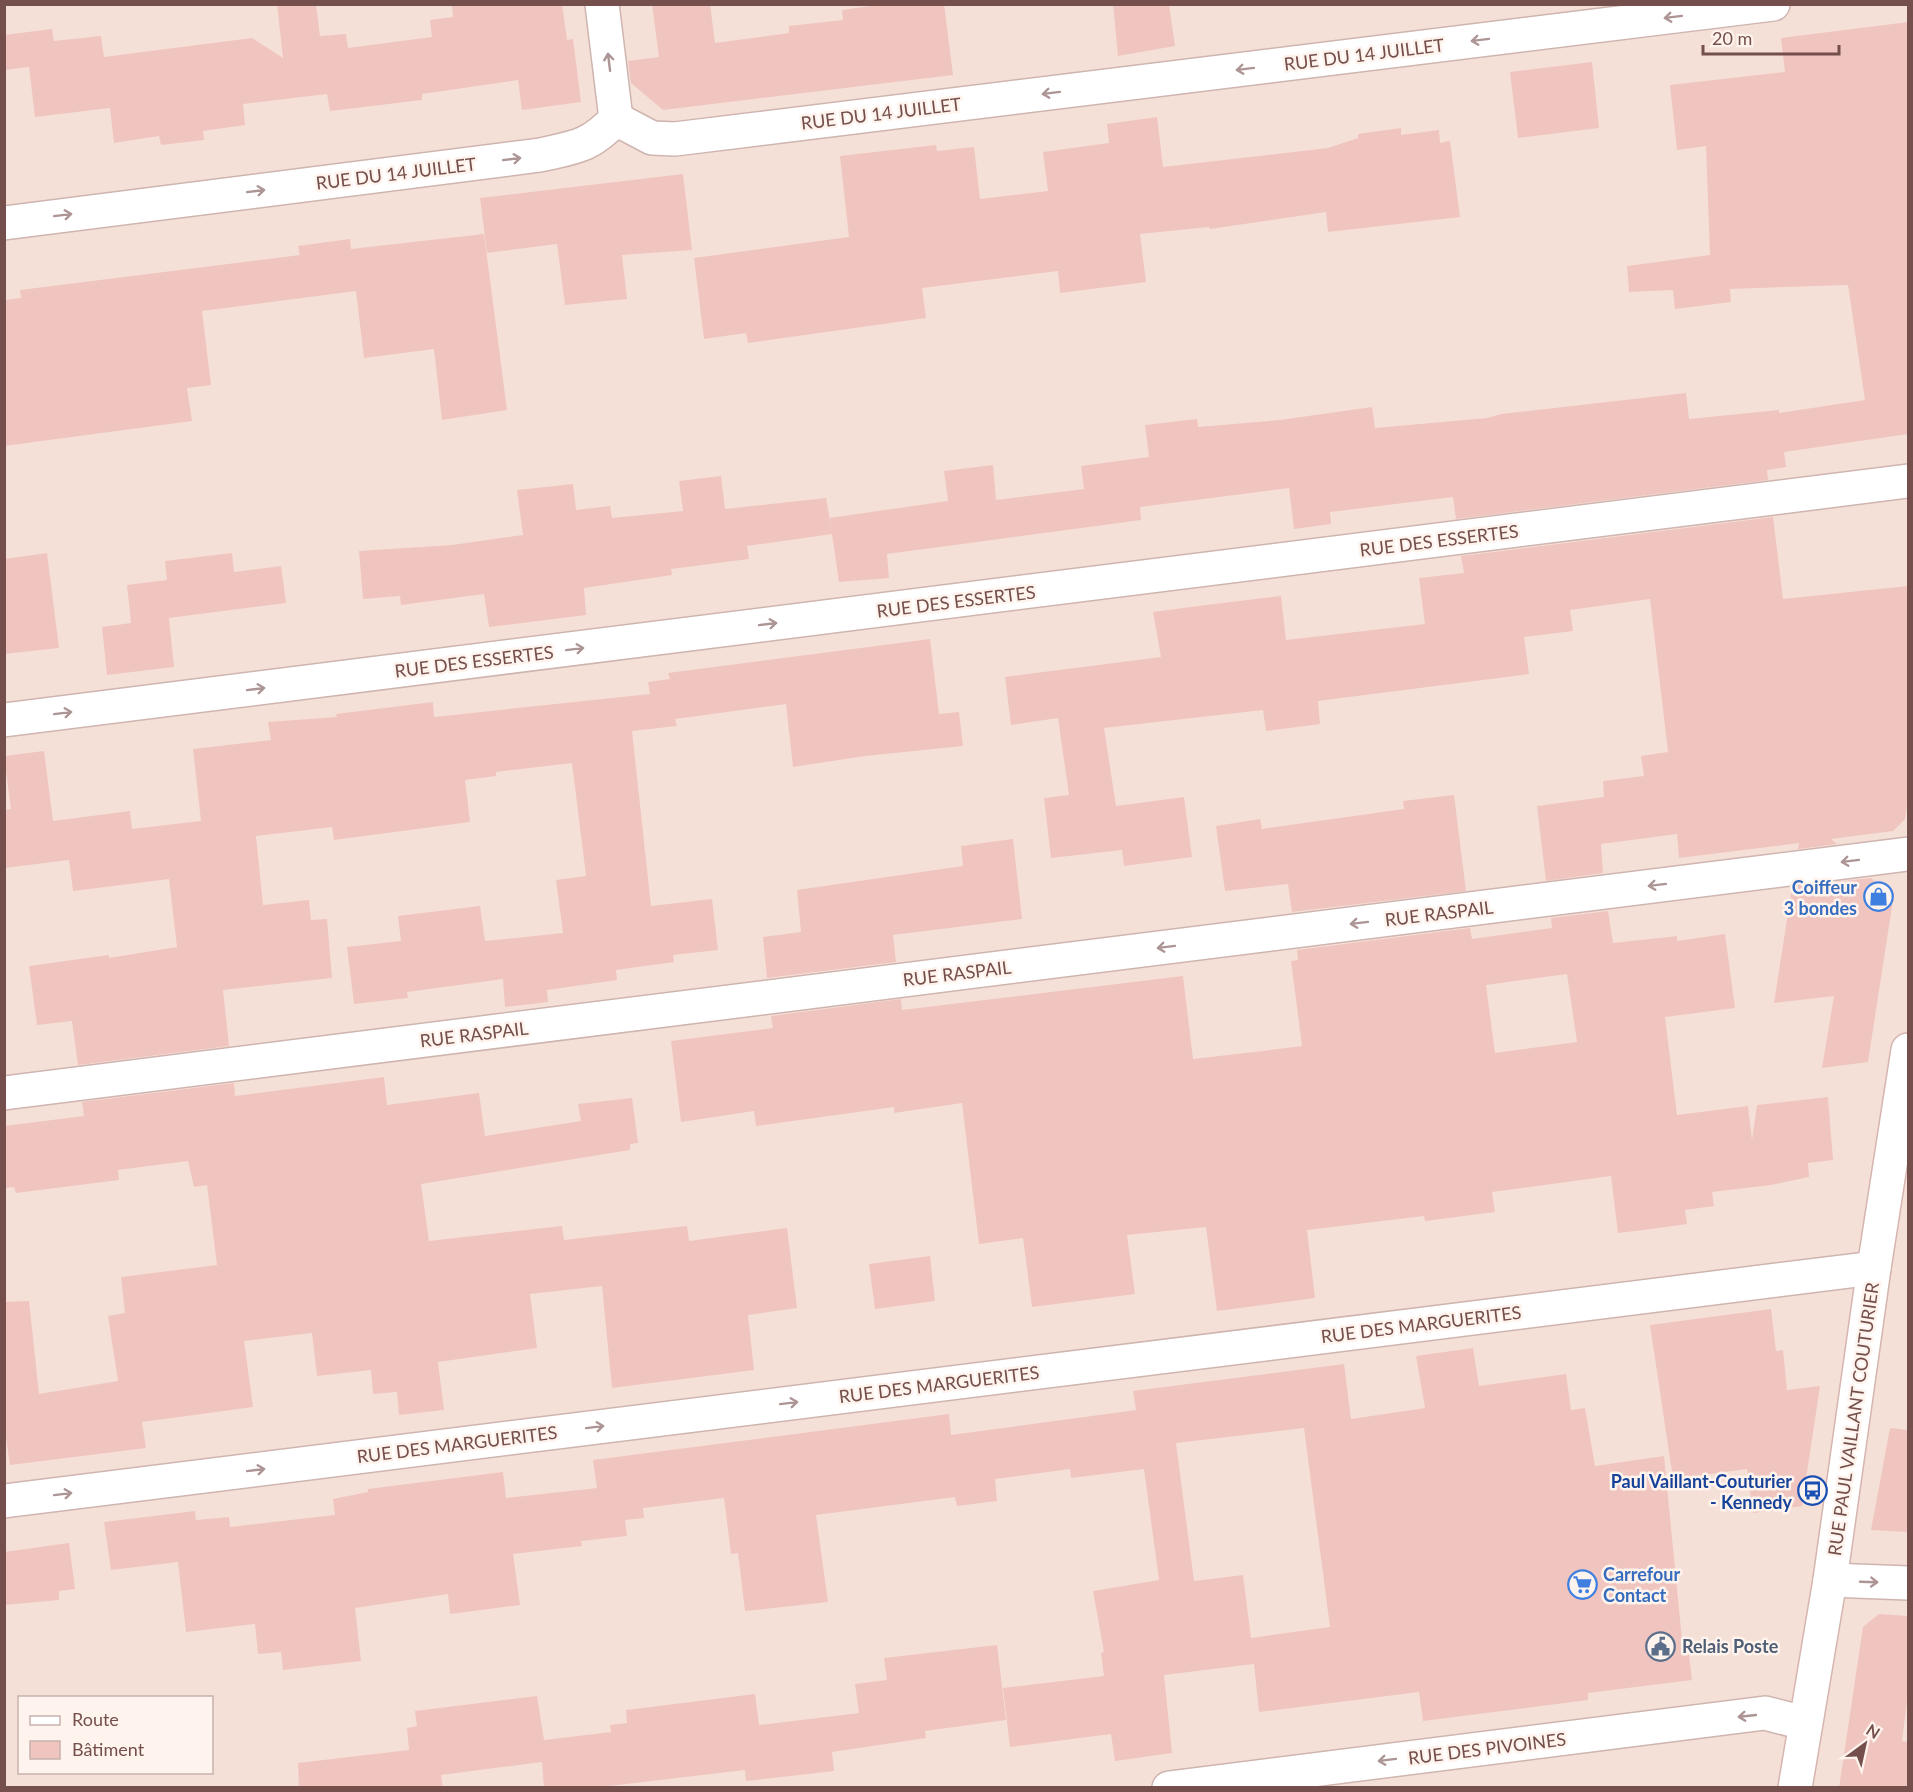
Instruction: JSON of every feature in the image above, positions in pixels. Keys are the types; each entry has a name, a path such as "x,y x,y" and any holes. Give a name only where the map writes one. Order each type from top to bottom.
{"street":[{"path":"602,4 616,119"},
{"name":"RUE DU 14 JUILLET","path":"4,223 540,155 585,146 616,119 652,138 675,138 1773,4"},
{"name":"RUE DES ESSERTES","path":"4,720 1908,481"},
{"name":"RUE RASPAIL","path":"4,1093 1908,854"},
{"name":"RUE PAUL VAILLANT COUTURIER","path":"1795,1788 1804,1723 1830,1580 1874,1268 1908,1050"},
{"name":"RUE DES MARGUERITES","path":"4,1501 1874,1268"},
{"path":"1830,1580 1908,1583"},
{"name":"RUE DES PIVOINES","path":"1169,1788 1765,1713 1804,1723"}],"shaded area":[{"path":"5,5 1908,5 1908,1787 5,1788"}],"building":[{"path":"277,4 316,4 320,36 346,34 348,48 432,37 430,20 453,17 452,4 562,4 567,40 573,39 581,102 522,110 518,80 422,94 422,100 330,111 327,94 243,104 245,125 203,131 204,140 161,145 159,136 114,143 110,108 35,117 29,67 4,70 4,35 52,29 54,41 101,36 104,57 252,38 283,58"},
{"path":"652,4 710,4 715,43 789,33 789,26 843,20 842,10 884,4 944,4 953,75 663,110 631,83 628,61 659,57"},
{"path":"1113,4 1169,4 1175,46 1118,56"},
{"path":"1908,22 1908,434 1784,452 1786,467 1767,470 1768,480 1456,519 1453,497 1330,512 1331,524 1294,529 1289,488 1140,507 1141,520 887,554 889,578 839,582 832,534 747,546 749,559 671,569 672,575 584,588 586,615 489,627 484,594 401,605 400,596 363,599 359,551 452,545 523,535 517,490 573,484 576,510 610,506 612,518 683,511 679,481 721,476 725,509 826,498 830,518 948,501 944,471 993,465 996,500 1084,489 1081,466 1149,457 1145,425 1197,419 1198,427 1280,420 1372,407 1375,428 1487,418 1501,414 1686,393 1689,419 1779,410 1779,413 1865,400 1848,285 1730,289 1731,302 1675,309 1673,290 1629,292 1627,266 1710,255 1706,146 1677,150 1670,85 1785,72 1781,38"},
{"path":"1592,62 1599,128 1518,138 1510,72"},
{"path":"1157,117 1163,167 1328,148 1358,138 1358,134 1401,128 1401,135 1439,130 1440,143 1450,141 1460,217 1328,232 1326,212 1210,229 1209,227 1140,234 1146,282 1060,293 1058,271 922,288 926,318 748,343 746,333 704,339 694,258 849,237 840,156 936,145 937,151 974,147 980,199 1048,191 1043,152 1109,143 1107,124"},
{"path":"683,174 692,250 622,255 627,299 565,305 557,244 487,253 480,198"},
{"path":"484,234 507,410 442,420 434,349 364,358 356,291 202,311 211,385 187,388 192,421 4,446 4,300 21,298 20,290 300,255 298,246 350,239 351,249"},
{"path":"1773,517 1783,599 1908,586 1908,798 1905,819 1893,831 1831,839 1837,844 1798,849 1799,843 1679,858 1677,834 1601,844 1603,873 1546,881 1537,806 1604,797 1603,781 1644,776 1641,756 1668,752 1650,599 1570,610 1573,631 1524,637 1529,674 1318,701 1320,724 1266,731 1263,710 1104,728 1116,806 1184,797 1192,857 1124,866 1122,850 1051,858 1044,798 1069,795 1058,718 1011,725 1005,677 1161,657 1153,612 1198,606 1281,596 1286,640 1425,624 1419,578 1464,573 1461,556"},
{"path":"47,553 59,648 4,654 4,559"},
{"path":"232,553 234,572 281,566 286,603 169,618 174,667 107,675 102,627 131,623 127,585 167,580 165,561"},
{"path":"930,639 939,714 959,712 963,746 865,756 793,767 786,704 675,719 677,726 632,731 651,906 712,899 718,950 673,955 674,962 616,970 617,980 547,990 548,1002 505,1007 503,979 407,992 408,998 354,1004 347,947 401,941 398,916 480,906 485,941 563,933 556,880 586,876 572,763 496,772 496,776 465,780 470,822 334,840 332,827 256,836 263,905 309,900 311,920 327,919 332,978 223,990 229,1046 78,1065 72,1021 37,1025 29,966 109,955 109,958 177,947 169,879 73,891 69,860 4,868 4,810 11,809 4,756 44,751 53,821 130,811 132,829 201,821 193,749 271,740 268,722 337,717 336,714 433,702 434,717 650,694 648,682 670,679 668,673"},
{"path":"1454,795 1466,891 1292,912 1288,884 1225,891 1216,826 1260,819 1262,829 1404,809 1403,801"},
{"path":"1013,839 1022,919 893,935 896,962 767,978 763,937 801,932 797,890 963,866 961,846"},
{"path":"1871,878 1893,900 1868,1062 1822,1068 1834,996 1774,1003 1792,887"},
{"path":"1608,911 1613,943 1677,936 1677,941 1725,934 1735,1008 1665,1017 1677,1115 1748,1106 1752,1140 1757,1105 1828,1097 1833,1160 1808,1163 1809,1177 1771,1185 1712,1192 1714,1206 1685,1210 1687,1224 1644,1230 1618,1233 1611,1176 1492,1192 1495,1212 1425,1221 1424,1216 1307,1230 1315,1298 1217,1311 1206,1227 1127,1235 1135,1294 1032,1307 1023,1238 979,1244 962,1103 894,1113 894,1107 756,1126 754,1111 681,1122 671,1041 773,1028 771,1016 901,999 902,1010 1183,976 1193,1059 1263,1051 1302,1046 1291,961 1298,960 1297,950 1470,928 1472,939 1552,928 1551,918","holes":["1567,974 1577,1042 1495,1053 1486,985"]},
{"path":"384,1077 387,1105 479,1093 485,1136 581,1121 578,1104 632,1098 638,1143 630,1144 630,1150 421,1184 429,1241 562,1226 564,1240 687,1226 689,1241 787,1228 797,1308 748,1315 754,1370 612,1388 602,1286 530,1294 537,1348 438,1362 444,1410 399,1415 397,1392 373,1394 371,1370 317,1376 312,1333 244,1341 253,1407 142,1422 146,1448 10,1465 4,1424 4,1302 29,1301 39,1394 118,1381 108,1316 125,1313 121,1277 217,1265 207,1185 194,1187 188,1161 118,1170 119,1180 16,1193 14,1187 4,1188 4,1126 84,1116 82,1102 234,1083 235,1096"},
{"path":"930,1256 935,1301 875,1309 869,1264"},
{"path":"1771,1309 1776,1351 1783,1350 1787,1390 1820,1386 1802,1506 1753,1513 1747,1469 1673,1479 1650,1325"},
{"path":"1473,1348 1479,1386 1566,1374 1571,1410 1585,1408 1595,1466 1664,1456 1682,1640 1687,1639 1692,1680 1588,1693 1588,1700 1423,1721 1419,1692 1259,1712 1254,1664 1164,1675 1172,1753 1115,1761 1111,1734 1010,1747 1003,1688 1104,1676 1101,1653 1104,1652 1093,1591 1159,1580 1144,1469 1071,1478 1070,1469 995,1479 997,1501 957,1506 955,1497 816,1515 828,1602 745,1611 738,1553 731,1554 724,1498 643,1508 644,1518 625,1520 627,1536 581,1541 582,1546 513,1554 520,1605 450,1614 448,1594 355,1608 361,1661 283,1670 281,1652 258,1654 255,1624 186,1632 178,1562 111,1570 104,1522 195,1511 196,1520 229,1517 230,1527 335,1515 333,1499 368,1492 368,1489 503,1472 506,1498 597,1488 593,1460 949,1414 951,1435 1136,1410 1133,1391 1344,1364 1351,1419 1425,1408 1416,1356","holes":["1304,1428 1330,1627 1251,1638 1243,1575 1194,1581 1176,1443"]},
{"path":"1890,1428 1908,1430 1908,1532 1871,1530"},
{"path":"69,1543 75,1589 59,1591 59,1600 4,1605 4,1552"},
{"path":"1879,1614 1908,1616 1908,1693 1902,1741 1908,1742 1908,1788 1839,1788 1863,1627"},
{"path":"997,1645 1006,1720 925,1731 926,1738 832,1752 834,1771 746,1781 745,1770 592,1788 544,1788 542,1762 441,1775 443,1788 299,1788 298,1763 409,1750 407,1728 417,1726 415,1711 537,1696 544,1740 611,1732 610,1725 627,1723 626,1710 755,1694 759,1725 859,1713 855,1684 887,1680 884,1658"}],"place":[{"name":"Coiffeur 3 bondes","path":"1878,897"},
{"name":"Paul Vaillant-Couturier - Kennedy","path":"1813,1491"},
{"name":"Carrefour Contact","path":"1582,1584"},
{"name":"Relais Poste","path":"1661,1646"}]}
